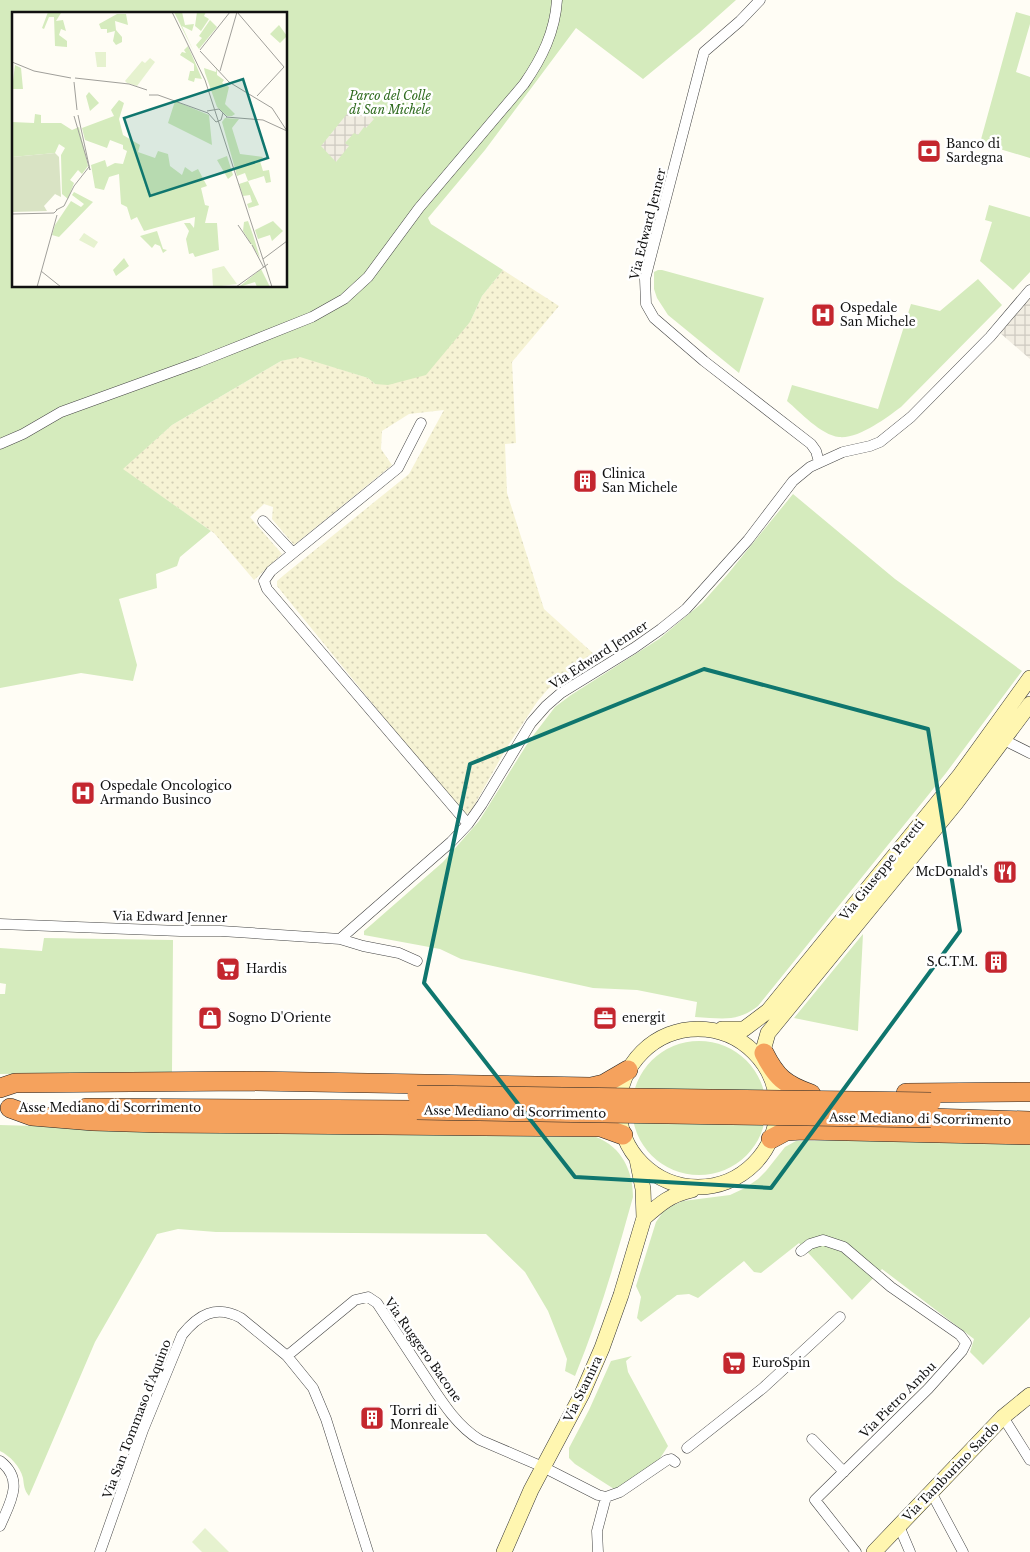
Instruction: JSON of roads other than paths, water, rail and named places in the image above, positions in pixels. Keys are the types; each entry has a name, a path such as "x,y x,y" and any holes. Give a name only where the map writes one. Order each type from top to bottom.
{"highway":[{"path":"764,1058 783,1082 811,1094"},
{"path":"0,1089 15,1083 148,1080 591,1087 604,1084 628,1070"},
{"path":"534,1125 548,1113 550,1105 548,1097 538,1086"},
{"name":"Asse Mediano di Scorrimento","path":"0,1089 417,1103 931,1110 1030,1105"},
{"path":"776,1093 1030,1092"},
{"name":"Asse Mediano di Scorrimento","path":"5,1108 417,1103"},
{"path":"5,1108 32,1116 93,1121 534,1125 601,1127 624,1136"},
{"name":"Asse Mediano di Scorrimento","path":"931,1110 1030,1121"},
{"path":"771,1139 786,1131 803,1130 1030,1135"}],"street":[{"path":"0,444 61,412 199,362 312,317 356,290 420,208 534,70 544,53 551,32 557,0"},
{"name":"Via Edward Jenner","path":"760,0 740,21 704,52 646,279 646,304 654,318 704,361 811,444 816,451 819,462"},
{"name":"Via Edward Jenner","path":"340,939 451,842 468,824 531,723 546,706 561,693 634,648 686,609 748,540 793,481 819,462 843,452 880,442 911,416 990,337 1030,290"},
{"path":"421,423 398,468 271,571 264,581 266,589 468,824"},
{"path":"263,520 293,553"},
{"name":"Via Giuseppe Peretti","path":"713,1029 744,1029 768,1011 960,774 1030,678"},
{"name":"Via Giuseppe Peretti","path":"764,1058 768,1033 956,803 1030,704"},
{"path":"1004,740 1030,753"},
{"name":"Via Edward Jenner","path":"0,924 221,931 340,939 363,946 399,953 417,961"},
{"path":"644,1218 660,1203 675,1194 723,1184 743,1174 760,1158 771,1139 777,1117 776,1093 764,1058 733,1036 713,1029 688,1028 664,1036 643,1050 628,1070 619,1098 619,1118 624,1136 637,1159 655,1175 677,1185 701,1188"},
{"name":"Via Stamira","path":"504,1552 530,1490 582,1394 602,1348 621,1295 644,1218 637,1159"},
{"name":"Via Pietro Ambu","path":"802,1251 810,1244 823,1240 831,1241 844,1247 884,1281 960,1335 966,1343 962,1352 928,1389 815,1500 856,1552"},
{"name":"Via Ruggero Bacone","path":"287,1356 355,1300 368,1297 377,1303 443,1403 472,1435 543,1467 598,1495 606,1497"},
{"name":"Via San Tommaso d'Aquino","path":"100,1552 144,1430 182,1335 192,1322 207,1314 223,1311 241,1318 287,1356 314,1388 326,1419 368,1552"},
{"path":"687,1448 763,1388 840,1317"},
{"name":"Via Tamburino Sardo","path":"874,1552 1004,1418 1030,1395"},
{"path":"1004,1418 1030,1460"},
{"path":"812,1439 844,1472"},
{"path":"598,1552 597,1531 606,1497 620,1492 667,1460 671,1459 675,1462"},
{"path":"0,1461 11,1471 14,1481 13,1493 0,1526"},
{"path":"931,1492 964,1552"},
{"path":"899,1526 910,1552"}],"place":[{"name":"Banco di Sardegna","path":"929,151"},
{"name":"Ospedale San Michele","path":"823,315"},
{"name":"Clinica San Michele","path":"585,481"},
{"name":"Ospedale Oncologico Armando Businco","path":"83,793"},
{"name":"McDonald's","path":"1005,872"},
{"name":"S.C.T.M.","path":"996,962"},
{"name":"Hardis","path":"228,969"},
{"name":"Sogno D'Oriente","path":"210,1018"},
{"name":"energit","path":"605,1018"},
{"name":"EuroSpin","path":"734,1363"},
{"name":"Torri di Monreale","path":"372,1418"}],"park label":[{"name":"Parco del Colle di San Michele","path":"390,103"}]}
